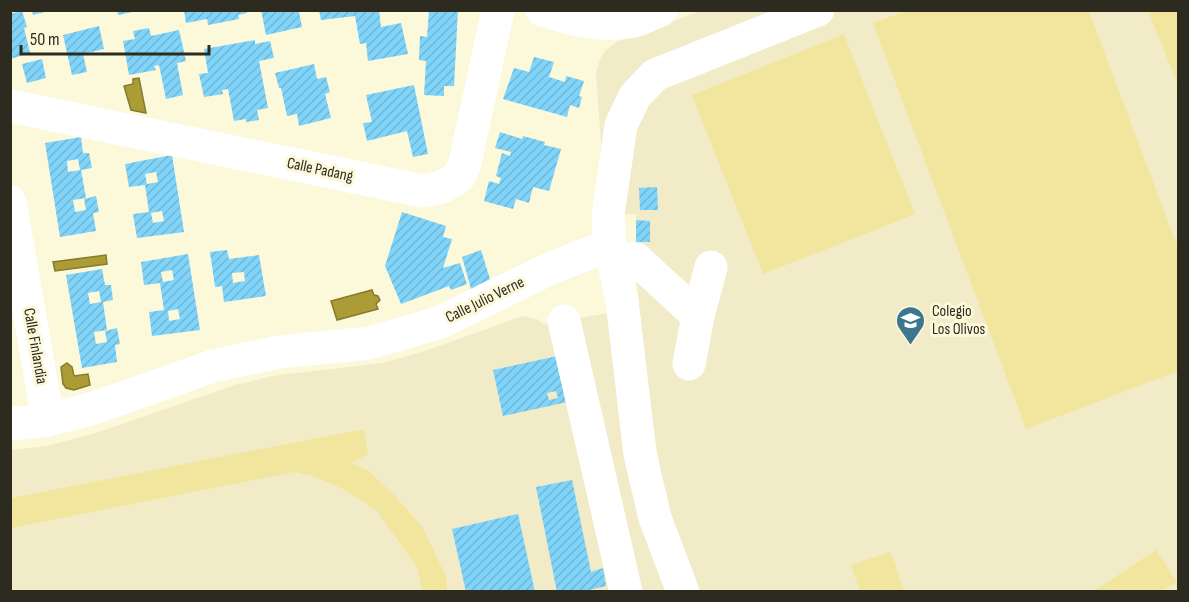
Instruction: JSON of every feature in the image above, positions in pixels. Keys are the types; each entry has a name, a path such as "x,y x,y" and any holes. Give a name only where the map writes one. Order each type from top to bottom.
{"street":[{"name":"Calle Padang","path":"10,106 423,191 442,187 459,177 465,163 498,10"},
{"path":"542,10 580,21 607,24 632,22 661,10"},
{"path":"683,591 655,518 640,454 622,301 611,252 608,215 621,125 635,96 655,75 818,10"},
{"name":"Calle Finlandia","path":"10,202 48,420"},
{"path":"611,252 636,259 698,316"},
{"name":"Calle Julio Verne","path":"10,424 48,420 94,408 213,366 279,352 369,344 441,322 551,268 611,252"},
{"path":"689,364 698,316 711,267"},
{"path":"564,321 626,591"}],"shaded area":[{"name":"Colegio Los Olivos","path":"701,11 1178,11 1178,591 696,591 668,514 651,415 636,276 636,214 595,216 601,143 596,74 605,51 618,41"},
{"path":"906,11 1089,11 1178,248 1178,371 1026,429 873,23"},
{"path":"1148,11 1178,11 1178,85"},
{"path":"844,34 915,214 763,274 692,95"},
{"path":"139,78 146,113 131,110 124,86 133,84 133,79"},
{"path":"106,255 107,264 55,271 53,262"},
{"path":"372,290 380,300 376,304 378,309 337,320 331,301"},
{"path":"609,313 672,591 11,591 10,450 47,446 96,433 235,385 272,376 382,363 422,352 523,316 537,319 543,324"},
{"path":"67,363 72,367 74,376 88,374 90,385 74,390 66,388 63,384 61,367"},
{"path":"364,429 368,454 351,463 369,471 423,528 446,577 447,591 422,591 417,567 376,510 345,490 316,477 294,472 11,528 11,498"},
{"path":"1156,550 1177,582 1162,591 1094,591"},
{"path":"891,552 904,591 860,591 851,565"}],"building":[{"path":"32,10 47,10 48,11 33,15"},
{"path":"117,10 137,10 137,11 118,15"},
{"path":"184,10 246,10 247,13 238,15 239,19 208,25 207,19 186,23"},
{"path":"261,10 303,10 299,12 302,27 266,35"},
{"path":"319,10 379,10 381,27 401,23 408,54 368,61 366,43 360,44 355,16 321,20"},
{"path":"429,10 458,10 454,86 444,86 444,96 424,95 426,61 419,60 420,36 427,37"},
{"path":"22,11 27,27 24,28 30,53 10,59 10,14"},
{"path":"99,26 104,49 83,54 87,72 72,75 63,35"},
{"path":"149,28 151,36 179,30 186,61 177,63 183,95 166,99 159,65 154,66 156,70 129,75 123,41 135,39 133,31"},
{"path":"255,40 255,44 270,41 274,58 259,61 268,108 257,110 259,120 234,121 228,89 222,90 223,94 204,97 199,74 208,73 204,49"},
{"path":"534,57 554,62 549,77 565,82 566,76 584,81 579,96 582,97 579,108 570,105 567,117 503,99 514,68 529,72"},
{"path":"42,59 46,78 27,83 22,64"},
{"path":"314,64 317,79 326,77 330,92 325,94 331,118 299,126 297,114 287,116 275,73"},
{"path":"414,85 428,154 413,157 407,131 367,141 363,123 372,122 366,95"},
{"path":"500,132 522,139 523,136 545,142 544,145 561,149 549,191 533,187 529,203 516,199 513,209 484,201 489,181 499,184 501,178 496,176 502,153 510,156 511,152 495,148"},
{"path":"81,137 83,153 89,153 92,168 81,170 86,198 73,200 75,212 86,210 84,199 96,196 99,212 93,213 96,231 60,237 45,143","holes":["78,159 80,170 68,172 67,161"]},
{"path":"172,155 184,232 137,238 133,214 149,212 145,185 129,187 125,164","holes":["156,172 158,182 147,184 145,174","162,211 164,221 153,223 151,213"]},
{"path":"657,187 658,210 640,210 639,188"},
{"path":"402,212 446,226 443,237 452,239 443,268 460,263 467,284 451,290 449,286 401,304 385,266"},
{"path":"636,220 650,221 650,242 636,242"},
{"path":"227,250 229,259 259,255 266,296 224,302 222,286 215,287 210,252","holes":["244,272 245,281 233,283 232,273"]},
{"path":"481,250 490,279 471,289 462,257"},
{"path":"188,254 200,330 152,336 149,312 164,310 160,283 144,285 141,262","holes":["172,270 174,280 163,282 161,272","178,309 180,319 169,321 168,311"]},
{"path":"102,269 105,285 111,285 113,300 103,302 107,330 94,332 96,344 107,342 105,331 117,328 120,344 115,345 117,362 82,368 66,275","holes":["99,291 101,302 90,304 88,293"]},
{"path":"562,355 572,401 503,416 493,370","holes":["556,391 558,398 549,400 547,393"]},
{"path":"572,480 591,572 603,568 606,586 581,592 557,592 536,487"},
{"path":"518,514 535,592 466,592 452,529"}],"place":[{"name":"Colegio Los Olivos","path":"911,346"}]}
